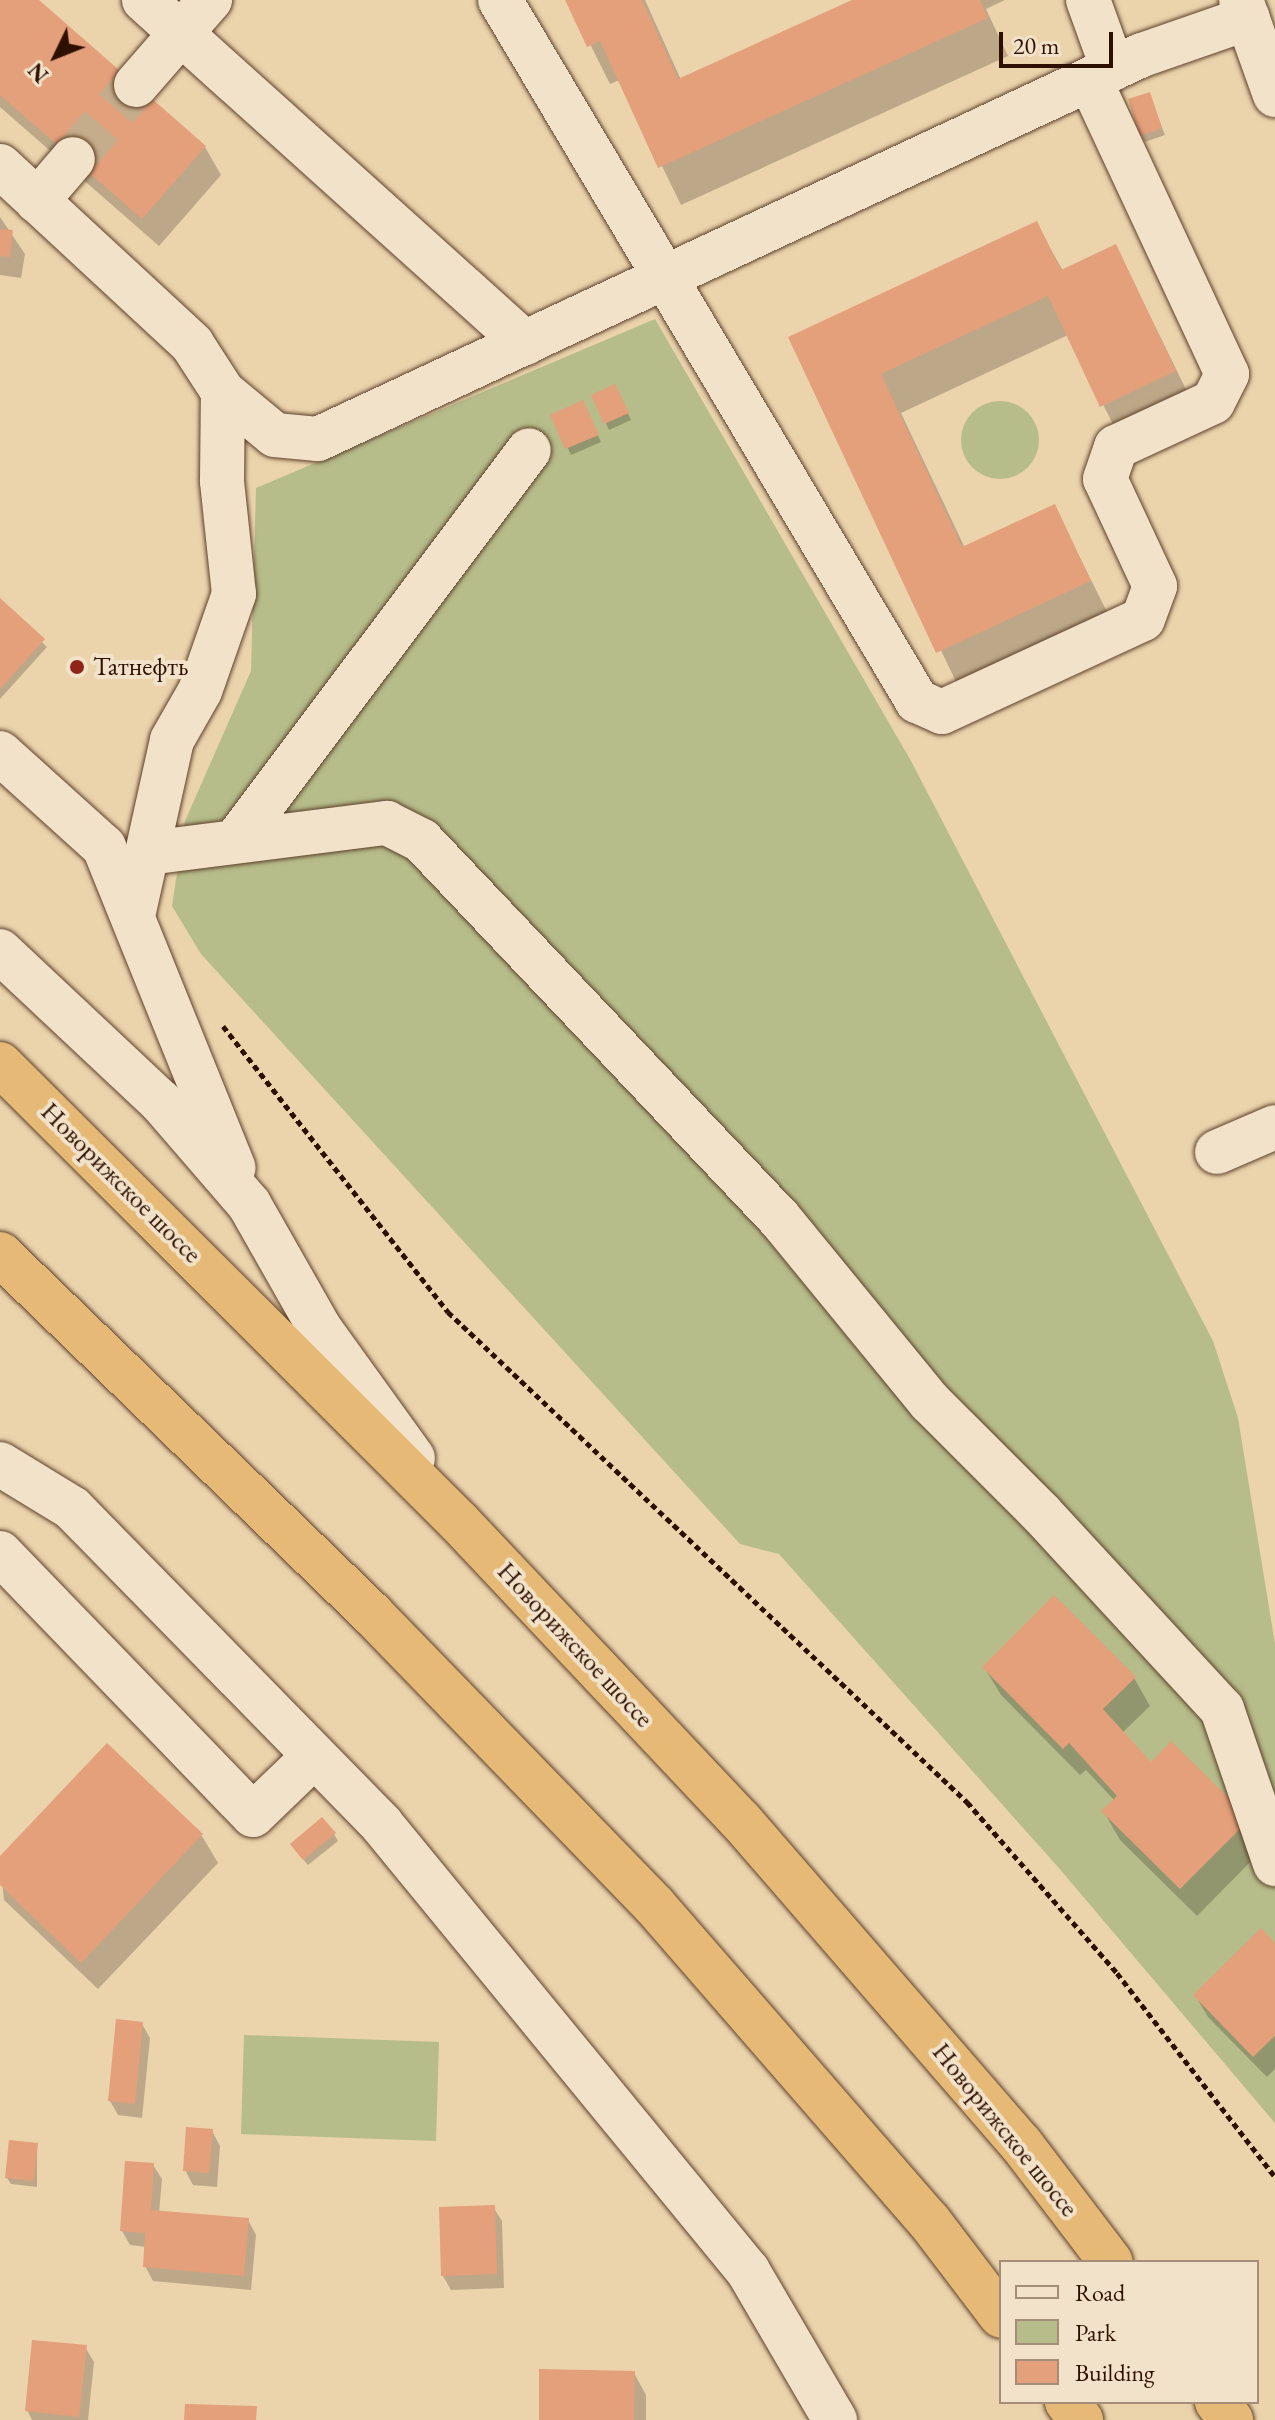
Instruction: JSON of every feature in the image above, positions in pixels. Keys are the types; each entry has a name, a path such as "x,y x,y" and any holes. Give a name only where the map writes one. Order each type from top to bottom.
{"highway":[{"name":"Новорижское шоссе","path":"0,1064 459,1522 741,1821 1021,2144 1109,2260"},
{"path":"0,1254 372,1614 654,1905 929,2221 999,2313"},
{"path":"1069,2404 1081,2420"},
{"path":"1219,2404 1231,2420"}],"street":[{"path":"144,0 525,343"},
{"path":"136,85 210,0"},
{"path":"500,0 668,277 917,701 942,712 1143,619 1155,586 1105,479 1116,447 1213,402 1227,374 1101,74 1088,0"},
{"path":"0,166 192,344 223,392 275,435 318,439 1244,9 1275,95"},
{"path":"37,201 73,159"},
{"path":"133,916 172,740 200,691 234,594 222,481 223,392"},
{"path":"237,839 529,450"},
{"path":"0,753 104,847 249,1204 320,1329 459,1522"},
{"path":"148,853 237,839 387,823 422,841 780,1219 930,1402 1041,1513 1222,1709 1275,1864"},
{"path":"0,951 160,1101 249,1204"},
{"path":"1217,1152 1275,1127"},
{"path":"0,1464 72,1508 382,1825 748,2271 835,2420"},
{"path":"0,1553 253,1815 314,1756"}],"path":[{"path":"213,1015 448,1312 967,1802 1117,1973 1275,2177"}],"green space":[{"path":"655,319 911,761 1213,1341 1238,1418 1275,1644 1275,2123 1058,1867 779,1554 740,1544 201,954 172,906 185,821 251,671 256,488"},
{"path":"1000,401 1015,404 1032,418 1039,440 1036,455 1022,472 1000,479 985,476 968,462 961,440 964,425 978,408"},
{"path":"244,2035 439,2042 436,2141 241,2134"}],"building":[{"path":"0,0 39,0 206,146 142,219 0,95"},
{"path":"565,0 642,0 678,79 852,0 980,0 988,18 658,168 600,41 587,47"},
{"path":"1150,92 1162,128 1140,136 1128,99"},
{"path":"1037,221 1061,270 1116,244 1176,371 1100,407 1048,296 881,374 962,547 1055,504 1091,581 936,653 788,337"},
{"path":"0,229 13,230 10,257 0,256"},
{"path":"615,384 629,413 604,424 591,395"},
{"path":"583,400 599,435 565,449 550,415"},
{"path":"0,598 45,639 0,689"},
{"path":"1054,1595 1136,1677 1103,1709 1151,1762 1171,1741 1250,1819 1180,1889 1101,1811 1117,1796 1069,1743 1063,1749 982,1667"},
{"path":"107,1743 203,1834 81,1963 0,1885 0,1856"},
{"path":"322,1817 336,1833 303,1860 290,1844"},
{"path":"1261,1928 1275,1943 1275,2036 1253,2057 1193,1995"},
{"path":"116,2019 143,2022 135,2104 108,2101"},
{"path":"186,2127 213,2129 209,2173 183,2171"},
{"path":"9,2140 38,2143 34,2181 5,2178"},
{"path":"125,2161 154,2163 151,2210 249,2218 244,2276 143,2267 145,2233 120,2231"},
{"path":"495,2205 497,2274 441,2276 439,2207"},
{"path":"32,2340 87,2345 79,2417 25,2411"},
{"path":"539,2369 635,2371 634,2420 539,2420"},
{"path":"185,2404 257,2406 256,2420 184,2420"}],"tunnel":[{"path":"73,159 136,85"}],"place":[{"name":"Татнефть","path":"77,667"}]}
